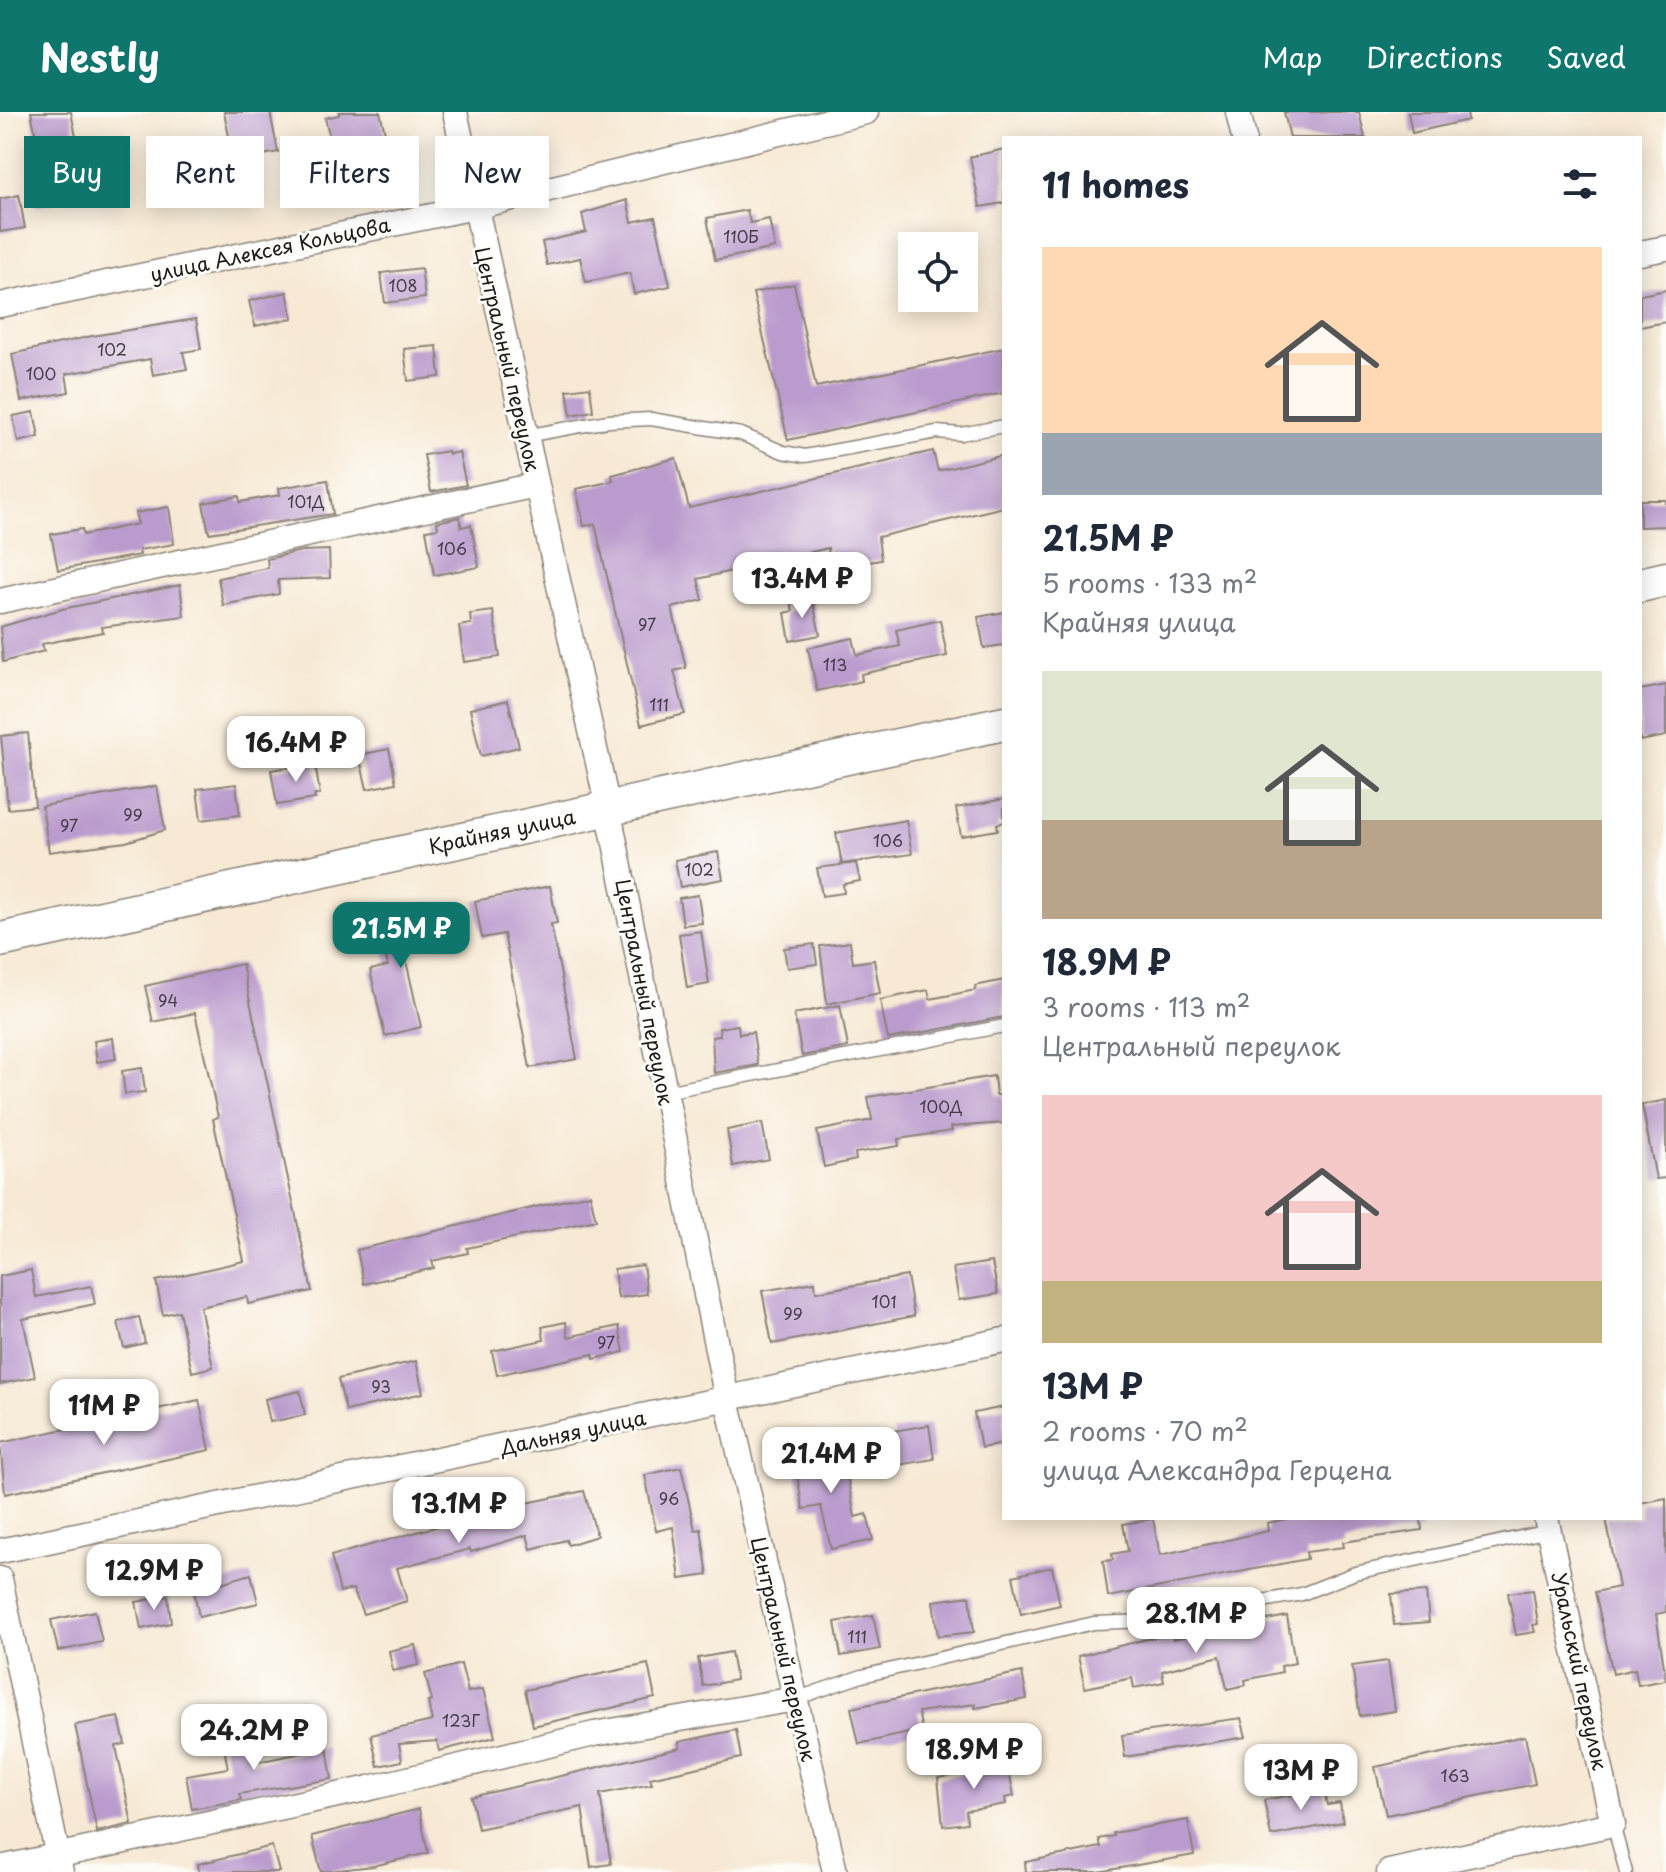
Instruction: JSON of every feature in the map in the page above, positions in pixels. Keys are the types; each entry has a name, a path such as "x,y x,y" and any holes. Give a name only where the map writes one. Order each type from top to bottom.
{"main road":[{"path":"1642,585 1666,579"},
{"name":"Крайняя улица","path":"0,940 1002,723"}],"street":[{"name":"Центральный переулок","path":"455,112 460,136"},
{"name":"улица Алексея Кольцова","path":"549,189 866,112"},
{"path":"1238,112 1244,136"},
{"name":"улица Алексея Кольцова","path":"0,305 470,208"},
{"name":"Центральный переулок","path":"475,208 608,808 727,1399 835,1872"},
{"path":"1642,253 1666,248"},
{"path":"0,601 536,485"},
{"name":"Дальняя улица","path":"0,1551 1002,1340"},
{"name":"Уральский переулок","path":"1548,1525 1613,1824"},
{"path":"0,1579 59,1863"},
{"path":"0,1868 59,1863 594,1734 795,1699"},
{"path":"1389,1872 1613,1824"}],"lane":[{"path":"525,436 608,421 651,419 741,434 783,452 805,456 926,433 961,434 1002,426"},
{"path":"665,1092 1002,1026"},
{"path":"795,1699 862,1676 1079,1626 1161,1619 1302,1594 1355,1573 1548,1525"},
{"path":"1613,1824 1626,1872"}],"building":[{"path":"31,112 71,112 76,136 36,136"},
{"path":"224,112 270,112 278,152 264,155 264,136 229,136"},
{"path":"339,112 380,112 386,136 330,136 325,118 339,115"},
{"path":"1284,112 1359,112 1365,136 1290,136"},
{"path":"1408,112 1467,112 1468,120 1412,133"},
{"path":"1002,149 1002,203 980,207 970,157"},
{"path":"19,195 25,228 0,232 0,199"},
{"path":"627,200 632,222 655,217 670,286 634,294 630,273 586,282 580,258 547,265 542,242 586,232 582,214"},
{"path":"747,210 750,223 769,219 775,248 715,260 707,218"},
{"path":"421,268 425,298 385,303 381,273"},
{"path":"794,284 816,387 1002,348 1002,393 788,440 753,293"},
{"path":"1666,290 1666,322 1642,327 1642,295"},
{"path":"287,292 293,318 255,326 249,301"},
{"path":"196,319 201,349 183,352 187,369 153,375 150,359 66,374 69,392 21,401 12,354 92,336"},
{"path":"437,346 440,377 408,381 404,349"},
{"path":"590,387 593,411 571,415 567,390"},
{"path":"34,412 39,437 18,442 13,416"},
{"path":"448,451 449,454 459,452 466,485 431,492 424,455"},
{"path":"933,451 938,471 1002,455 1002,507 878,537 881,560 857,564 861,590 834,594 828,548 698,579 703,600 672,608 686,668 674,671 685,714 641,725 595,524 584,526 576,489 613,481 612,475 676,458 689,508"},
{"path":"328,480 333,514 209,533 203,503 239,496 240,502 280,495 279,488"},
{"path":"1642,500 1666,500 1666,526 1642,527"},
{"path":"169,507 174,544 139,550 140,555 58,570 51,534 82,529 83,535 138,524 135,513"},
{"path":"460,517 461,527 471,525 479,567 434,575 426,530 438,528 437,522"},
{"path":"329,550 330,578 278,580 279,594 223,605 218,578 268,568 267,559 301,551"},
{"path":"180,585 184,616 102,627 103,632 42,644 44,651 3,662 0,627 62,609"},
{"path":"812,597 820,635 790,641 785,613 793,611 791,601"},
{"path":"493,611 500,657 464,662 459,626 471,624 470,614"},
{"path":"1002,612 1002,645 984,648 978,617"},
{"path":"940,620 947,656 861,674 862,681 817,691 808,648 853,638 857,655 900,646 896,630"},
{"path":"1666,685 1666,736 1642,741 1642,690"},
{"path":"508,700 519,747 481,756 470,709"},
{"path":"28,733 35,806 8,809 1,736"},
{"path":"389,749 396,783 367,789 359,755"},
{"path":"315,763 320,795 314,795 315,799 277,805 271,770"},
{"path":"236,784 240,815 201,820 197,789"},
{"path":"157,786 165,830 126,842 49,852 42,806"},
{"path":"1002,799 1002,823 997,824 998,830 961,836 956,808"},
{"path":"906,820 912,854 842,864 836,833"},
{"path":"718,852 723,879 680,887 675,860"},
{"path":"856,863 860,881 843,884 844,893 822,896 817,868"},
{"path":"550,886 557,923 551,924 577,1059 530,1068 504,934 482,938 475,901"},
{"path":"698,895 702,923 683,925 679,898"},
{"path":"434,909 441,938 403,947 421,1027 385,1036 370,970 388,966 377,922"},
{"path":"701,931 709,984 687,988 679,934"},
{"path":"850,942 853,963 874,960 880,993 827,1004 820,946"},
{"path":"814,944 817,964 787,968 784,948"},
{"path":"242,964 312,1291 248,1304 247,1297 200,1307 213,1367 192,1372 179,1311 163,1315 156,1281 244,1261 213,1119 218,1117 195,1013 153,1022 145,986"},
{"path":"1002,980 1002,1017 888,1039 880,1000 928,990 930,999 976,990 975,986"},
{"path":"840,1005 848,1047 802,1056 794,1014"},
{"path":"738,1025 739,1034 753,1032 758,1065 714,1073 712,1037 720,1036 719,1028"},
{"path":"113,1038 116,1059 97,1062 94,1041"},
{"path":"142,1068 145,1092 125,1094 122,1071"},
{"path":"994,1076 996,1095 1002,1095 1002,1123 951,1127 952,1131 898,1139 899,1146 855,1153 856,1160 824,1167 817,1131 872,1120 868,1097"},
{"path":"1666,1100 1666,1178 1656,1179 1642,1105"},
{"path":"762,1123 769,1159 733,1166 727,1130"},
{"path":"590,1194 596,1220 467,1248 468,1253 432,1261 434,1268 364,1284 357,1250"},
{"path":"992,1262 998,1294 959,1300 953,1268"},
{"path":"643,1265 647,1294 618,1298 614,1269"},
{"path":"31,1270 36,1297 91,1286 95,1304 23,1319 35,1377 0,1384 0,1276"},
{"path":"907,1276 914,1316 772,1344 762,1291 815,1282 816,1292"},
{"path":"139,1317 145,1343 124,1348 118,1322"},
{"path":"566,1322 568,1337 619,1326 624,1352 594,1359 593,1354 497,1375 492,1351 544,1340 542,1327"},
{"path":"416,1361 423,1393 346,1411 338,1379"},
{"path":"300,1391 305,1415 270,1422 265,1399"},
{"path":"199,1400 210,1450 5,1494 0,1443"},
{"path":"1002,1407 1002,1444 981,1448 974,1413"},
{"path":"929,1425 934,1459 898,1465 893,1431"},
{"path":"841,1444 855,1517 867,1514 873,1540 831,1549 821,1506 803,1509 793,1453"},
{"path":"681,1467 695,1530 701,1529 708,1575 680,1579 673,1527 656,1531 645,1475"},
{"path":"584,1491 597,1536 568,1545 566,1540 531,1549 527,1535 471,1552 470,1549 397,1568 407,1601 363,1614 353,1589 340,1592 331,1556 503,1508"},
{"path":"1666,1498 1666,1612 1656,1614 1666,1680 1638,1685 1635,1669 1613,1674 1595,1592 1619,1587 1606,1520 1642,1520 1642,1503"},
{"path":"1153,1520 1160,1555 1268,1531 1267,1523 1282,1520 1421,1520 1422,1530 1343,1542 1344,1547 1306,1552 1307,1559 1108,1597 1103,1561 1113,1560 1112,1554 1128,1551 1123,1524"},
{"path":"1052,1567 1060,1605 1021,1614 1013,1576"},
{"path":"251,1574 258,1603 199,1617 194,1591"},
{"path":"1533,1590 1538,1624 1533,1625 1535,1632 1516,1635 1508,1593"},
{"path":"1426,1592 1429,1622 1394,1625 1391,1594"},
{"path":"168,1596 171,1623 141,1629 136,1602"},
{"path":"970,1596 974,1632 938,1636 933,1601"},
{"path":"95,1611 102,1642 58,1651 51,1620"},
{"path":"873,1615 880,1649 841,1656 835,1622"},
{"path":"1287,1616 1295,1663 1281,1666 1282,1672 1245,1680 1246,1685 1227,1689 1220,1656 1162,1671 1164,1682 1134,1688 1132,1678 1085,1688 1078,1656 1172,1633 1173,1639"},
{"path":"415,1645 419,1665 393,1671 389,1651"},
{"path":"731,1652 736,1680 703,1686 698,1658"},
{"path":"1388,1661 1395,1711 1360,1716 1352,1666"},
{"path":"461,1664 468,1692 483,1689 495,1737 439,1751 437,1741 399,1744 402,1761 378,1766 371,1735 432,1721 428,1702 432,1701 425,1674"},
{"path":"648,1664 655,1698 533,1726 525,1690"},
{"path":"1022,1672 1027,1699 975,1708 975,1704 918,1712 922,1730 859,1744 851,1708"},
{"path":"119,1717 125,1744 116,1746 132,1824 97,1832 75,1725"},
{"path":"1241,1718 1246,1737 1125,1757 1122,1735"},
{"path":"245,1724 252,1763 327,1748 332,1779 239,1794 241,1800 192,1809 186,1775 228,1768 220,1728"},
{"path":"736,1730 741,1758 650,1778 652,1784 600,1794 611,1864 591,1867 582,1807 478,1829 471,1797 680,1748 679,1742"},
{"path":"1525,1736 1535,1784 1386,1815 1375,1767"},
{"path":"1007,1760 1014,1796 1005,1798 1006,1804 966,1811 967,1823 943,1826 938,1778"},
{"path":"1324,1789 1327,1805 1340,1803 1343,1822 1271,1836 1264,1800"},
{"path":"419,1809 428,1853 373,1866 321,1872 312,1836"},
{"path":"1188,1820 1194,1855 1098,1872 1026,1872 1025,1862 1101,1847 1099,1839 1114,1836 1113,1833"},
{"path":"272,1846 279,1872 199,1872 198,1864"}]}
